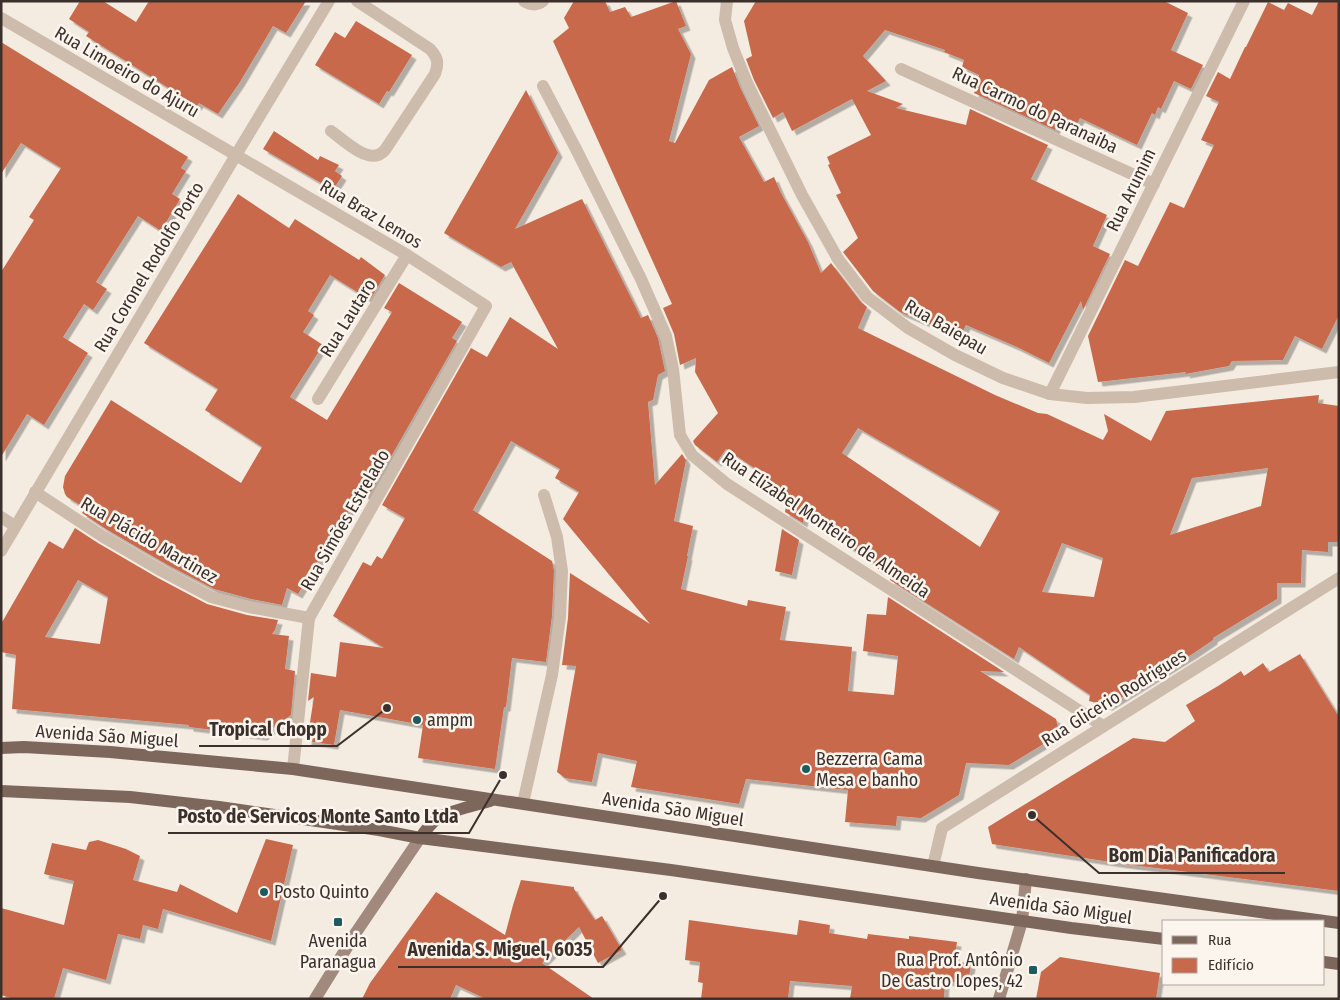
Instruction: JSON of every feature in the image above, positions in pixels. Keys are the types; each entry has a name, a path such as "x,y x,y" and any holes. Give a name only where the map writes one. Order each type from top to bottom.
{"main road":[{"name":"Avenida São Miguel","path":"1,748 24,747 110,752 293,769 933,866 1318,920"},
{"name":"Avenida São Miguel","path":"1,791 130,797 209,806 379,830 420,838 671,870 1022,921 1162,939"},
{"path":"315,999 357,931 420,838 432,824 446,814 495,799"},
{"path":"999,999 1022,921 1026,879"},
{"name":"Avenida São Miguel","path":"1325,921 1339,923"},
{"path":"1325,962 1339,964"}],"street":[{"name":"Rua Coronel Rodolfo Porto","path":"1,551 329,1"},
{"path":"331,131 361,152 369,155 378,155 385,150 436,74 438,65 437,57 430,49 357,1"},
{"path":"524,1 540,4 543,1"},
{"name":"Rua Baiepau","path":"727,1 725,20 733,48 747,83 802,194 838,259 867,297 908,328 954,355 1003,378 1050,394 1087,398 1134,397 1339,372"},
{"name":"Rua Arumim","path":"1050,394 1244,1"},
{"name":"Rua Limoeiro do Ajuru","path":"1,18 236,155"},
{"name":"Rua Carmo do Paranaiba","path":"901,69 1154,184"},
{"name":"Rua Elizabel Monteiro de Almeida","path":"544,86 637,270 666,336 673,369 680,435 692,455 736,490 1103,726"},
{"name":"Rua Braz Lemos","path":"236,155 407,255 486,306"},
{"name":"Rua Lautaro","path":"318,399 407,255"},
{"name":"Rua Simões Estrelado","path":"293,769 309,618 486,306"},
{"name":"Rua Plácido Martinez","path":"35,492 102,536 211,597 248,608 309,618"},
{"path":"523,804 552,676 560,617 562,571 557,537 544,495"},
{"path":"1,518 15,526"},
{"name":"Rua Glicerio Rodrigues","path":"933,866 942,828 1339,578"}],"building":[{"path":"80,1 103,1 136,22 149,1 306,1 286,33 273,26 240,82 218,114 199,103 197,106 86,36 89,32 69,19"},
{"path":"574,1 605,1 610,12 625,7 631,17 676,1 686,26 678,29 691,54 669,141 675,143 709,80 732,67 759,126 739,137 764,182 774,177 808,242 821,273 831,263 867,307 858,328 995,395 1038,413 1047,414 1103,440 1108,431 1104,414 1151,441 1166,411 1319,395 1318,403 1339,406 1339,542 1328,542 1328,552 1302,550 1301,583 1277,583 1277,599 1108,706 1089,701 1090,695 1019,647 1014,659 890,580 891,576 875,567 876,565 804,516 803,523 785,512 787,500 782,497 785,492 759,477 760,472 726,449 717,462 695,445 693,441 718,413 695,372 696,358 680,365 674,334 663,308 672,304 553,41 569,28 564,18","holes":["858,428 1000,511 980,547 842,453","1268,468 1261,506 1170,535 1192,478","1062,543 1103,558 1094,597 1042,592"]},
{"path":"756,1 1164,1 1188,13 1171,50 1203,65 1191,89 1174,81 1161,109 1158,107 1155,115 1152,113 1137,145 1080,118 1077,124 1061,117 1055,130 974,93 979,75 962,67 964,60 944,52 945,50 885,30 863,56 886,81 867,91 903,104 896,108 966,125 970,109 1048,145 1031,179 1107,215 1093,246 1110,254 1083,310 1081,301 1049,363 966,325 960,337 900,312 873,291 843,252 858,238 836,195 841,193 828,165 830,164 827,157 871,135 852,99 792,131 783,112 773,118 746,59 752,56 744,21"},
{"path":"1319,1 1339,1 1339,315 1322,349 1295,336 1283,360 1232,361 1229,366 1185,374 1186,372 1098,382 1088,336 1125,260 1138,266 1170,202 1184,208 1214,145 1201,140 1219,102 1206,96 1218,72 1230,79 1268,2 1284,10 1288,3 1312,15"},
{"path":"356,21 412,55 389,92 387,91 379,104 315,65 335,32 345,38"},
{"path":"1,42 188,157 181,168 186,171 172,194 180,199 161,231 138,216 96,282 107,289 93,310 84,304 63,337 88,353 44,425 27,414 1,457 1,272 34,220 29,217 61,168 21,143 1,174"},
{"path":"526,90 558,153 515,229 582,199 641,318 648,315 658,338 665,371 658,375 653,400 648,402 655,485 682,454 686,460 674,521 693,526 681,589 747,606 748,600 786,607 780,640 852,647 848,691 894,695 898,656 863,651 867,614 886,615 888,597 1004,672 980,671 1056,719 1059,732 1055,737 1009,765 966,763 959,795 921,818 897,816 896,826 845,822 848,790 746,779 739,804 631,787 637,761 598,753 592,782 565,778 557,772 576,666 562,665 568,618 570,573 650,624 563,519 579,492 555,478 560,469 511,441 473,510 552,561 554,571 552,616 546,662 512,658 495,769 418,758 423,725 340,710 334,745 307,741 314,697 308,701 311,673 336,677 340,642 384,648 333,616 363,562 371,566 377,556 382,559 405,518 382,505 471,348 487,357 510,317 558,349 511,262 501,267 444,233"},
{"path":"274,131 318,160 320,156 339,165 335,171 342,176 333,190 263,149"},
{"path":"238,194 289,228 295,219 359,260 361,257 385,275 370,300 330,275 308,311 314,315 303,332 323,345 290,397 327,420 392,312 384,308 399,283 462,322 452,338 457,341 368,497 360,492 298,594 287,588 282,605 214,589 166,564 82,513 85,508 67,497 63,487 65,476 111,400 241,483 262,447 205,410 218,389 144,343"},
{"path":"75,528 158,578 207,604 247,615 278,620 272,634 289,636 285,669 295,671 291,715 263,736 189,727 189,725 12,709 16,655 1,652 1,624 49,541 63,549","holes":["78,580 108,597 100,644 45,637"]},
{"path":"782,529 799,540 792,575 775,571"},
{"path":"1300,654 1339,717 1339,891 1124,864 992,844 988,827 1133,738 1165,742 1195,721 1186,705 1241,671 1244,676 1263,663 1269,672"},
{"path":"266,839 293,845 271,941 163,909 158,929 143,925 140,939 118,934 106,980 63,968 54,999 14,999 1,995 1,908 64,925 74,881 44,874 52,843 86,850 89,842 98,840 126,849 140,856 133,880 177,892 180,884 237,913"},
{"path":"521,880 574,887 595,920 602,916 622,950 598,963 579,927 542,963 594,999 486,999 456,985 450,999 362,999 370,983 436,892 505,935"},
{"path":"689,920 797,935 799,920 830,925 829,933 867,939 868,934 909,939 909,936 957,942 954,961 971,964 968,984 945,981 944,999 850,999 852,986 790,981 788,999 701,999 703,983 698,982 700,962 685,960"},
{"path":"1060,957 1160,973 1156,999 1036,999 1041,972"}],"place":[{"name":"Tropical Chopp","path":"387,708"},
{"name":"ampm","path":"417,720"},
{"name":"Bezzerra Cama Mesa e banho","path":"806,769"},
{"name":"Posto de Servicos Monte Santo Ltda","path":"503,775"},
{"name":"Bom Dia Panificadora","path":"1032,815"},
{"name":"Posto Quinto","path":"264,892"},
{"name":"Avenida S. Miguel, 6035","path":"663,896"},
{"name":"Avenida Paranagua","path":"338,922"},
{"name":"Rua Prof. Antônio De Castro Lopes, 42","path":"1033,970"}]}
